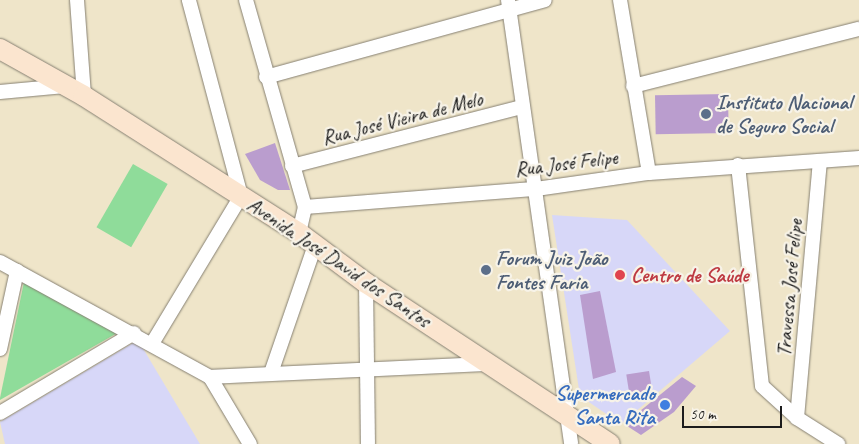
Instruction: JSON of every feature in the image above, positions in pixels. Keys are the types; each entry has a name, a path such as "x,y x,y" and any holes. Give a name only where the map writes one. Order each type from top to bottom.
{"main road":[{"name":"Avenida José David dos Santos","path":"0,49 84,96 242,196 299,233 366,283 568,413 610,444"}],"street":[{"path":"77,0 84,96"},
{"path":"153,342 242,196 189,0"},
{"path":"246,0 266,77 305,207 299,233"},
{"path":"266,77 509,5 545,0"},
{"path":"620,0 649,173"},
{"path":"509,5 521,107 536,189 571,444"},
{"path":"633,86 859,29"},
{"path":"0,92 65,86"},
{"name":"Rua José Vieira de Melo","path":"292,166 521,107"},
{"name":"Rua José Felipe","path":"305,207 536,189 649,173 738,165 859,158"},
{"name":"Travessa José Felipe","path":"797,418 820,161"},
{"path":"738,165 757,365 767,394 797,418 838,444"},
{"path":"271,373 316,245"},
{"path":"0,262 153,342 210,377 250,444"},
{"path":"0,349 17,271"},
{"path":"366,283 365,371 368,444"},
{"path":"0,413 134,333"},
{"path":"210,377 491,364"}],"shaded area":[{"name":"Centro de Saúde","path":"552,215 627,220 730,331 621,424 580,396"},
{"path":"138,340 200,444 5,444 0,422"}],"green space":[{"path":"133,164 168,184 131,247 96,227"},
{"path":"24,282 119,332 0,400 0,398"}],"building":[{"path":"728,94 729,133 656,134 655,95"},
{"path":"275,143 290,190 278,190 260,180 245,154"},
{"path":"600,291 616,372 593,379 580,295"},
{"path":"649,371 653,397 630,400 626,375"},
{"name":"Supermercado Santa Rita","path":"682,377 696,386 674,412 641,435 624,424"}],"place":[{"name":"Instituto Nacional de Seguro Social","path":"706,114"},
{"name":"Forum Juiz João Fontes Faria","path":"486,270"},
{"name":"Centro de Saúde","path":"620,275"},
{"name":"Supermercado Santa Rita","path":"665,405"}]}
